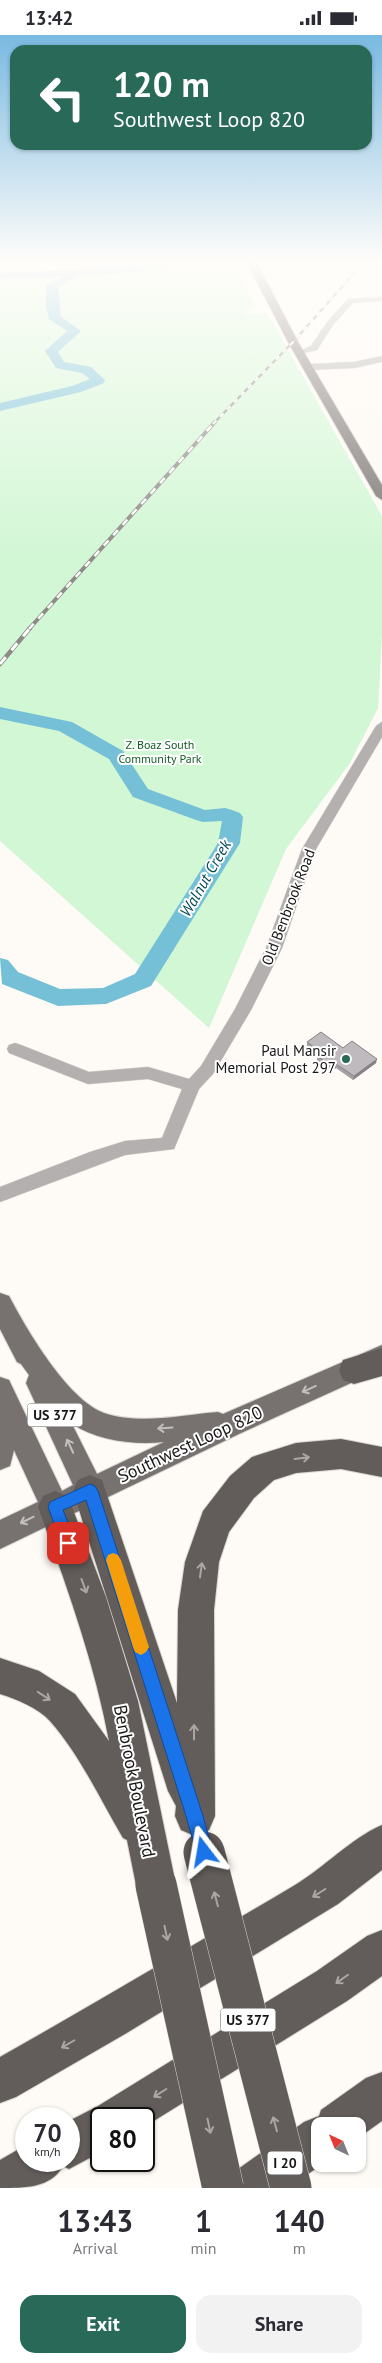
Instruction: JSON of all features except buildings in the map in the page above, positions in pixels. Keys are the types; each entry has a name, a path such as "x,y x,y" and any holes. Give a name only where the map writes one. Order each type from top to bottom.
{"highway":[{"path":"199,1834 196,1610 202,1562 215,1523 242,1487 264,1468 296,1458 341,1454 382,1462"},
{"name":"US 377","path":"90,1491 199,1834 291,2188"},
{"name":"Benbrook Boulevard","path":"55,1507 88,1597 120,1701 146,1840 223,2188"},
{"path":"0,1675 26,1684 62,1707 93,1750 146,1840"},
{"path":"7,2075 324,1890 370,1855 382,1829"},
{"path":"135,2107 332,1986 382,1951"},
{"path":"350,2117 382,2094"},
{"name":"I 20","path":"250,2188 311,2144"},
{"path":"0,2185 23,2172"}],"main road":[{"path":"306,361 382,497"},
{"name":"US 377","path":"0,1304 19,1340 90,1491"},
{"path":"19,1340 67,1403 84,1417 103,1426 135,1431 231,1424"},
{"name":"Southwest Loop 820","path":"0,1535 231,1424 368,1366 382,1357"},
{"name":"Benbrook Boulevard","path":"0,1389 55,1507"},
{"path":"0,1419 2,1434 0,1457"}],"street":[{"path":"310,367 354,365 370,361"},
{"name":"Old Benbrook Road","path":"0,1195 96,1157 125,1149 168,1144 192,1085 207,1070 243,1010 274,949 309,849 382,726"},
{"path":"16,1049 88,1077 148,1073 192,1085"}],"green space":[{"name":"Z. Boaz South Community Park","path":"0,361 294,361 382,516 382,636 378,708 350,763 286,849 209,1028 0,841"}],"waterway":[{"name":"Walnut Creek","path":"0,407 76,389 99,380 86,370 60,365 58,361"},
{"name":"Walnut Creek","path":"0,713 65,726 116,755 140,793 203,816 225,814 233,817 229,843 143,980 106,996 58,998 10,978 0,966"}],"railway":[{"path":"213,424 274,361"},
{"path":"29,629 215,422"},
{"path":"0,664 30,628"}],"slow traffic":[{"path":"113,1560 141,1647"}],"place":[{"name":"Paul Mansir Memorial Post 297","path":"346,1059"}],"route":[{"path":"68,1543 55,1507 90,1491 195,1816 204,1852"}]}
